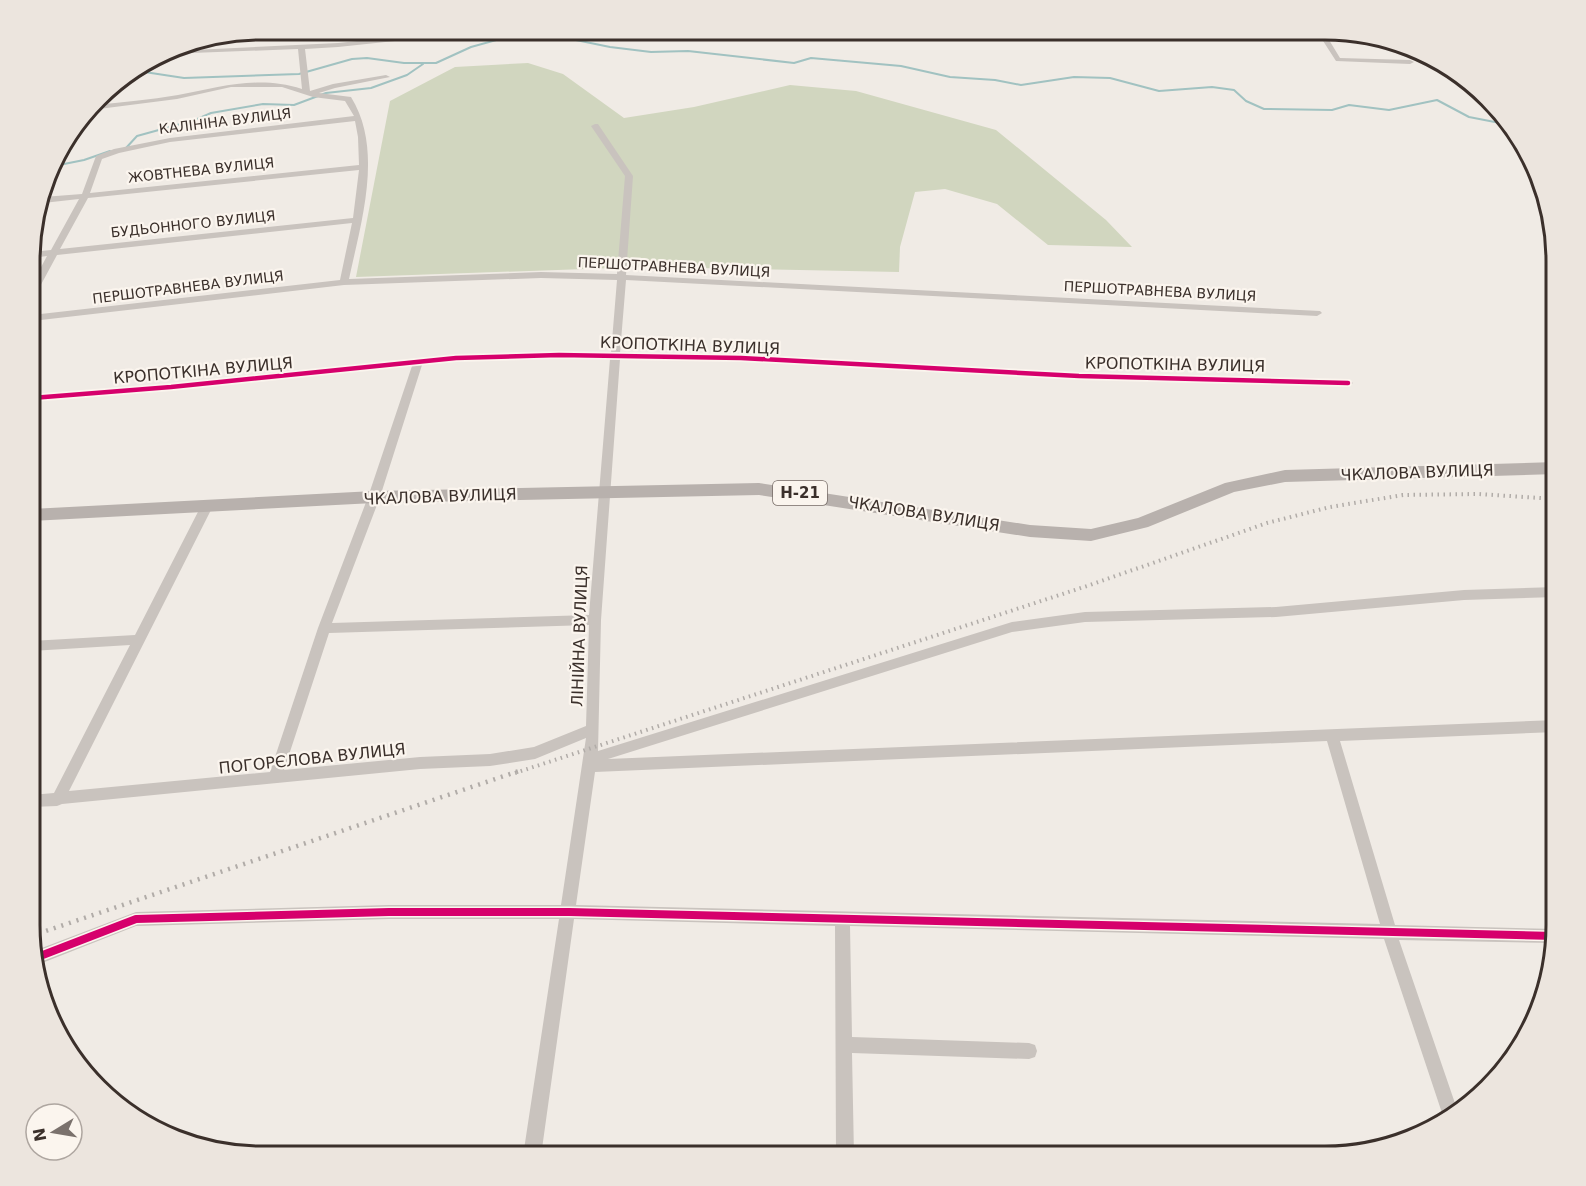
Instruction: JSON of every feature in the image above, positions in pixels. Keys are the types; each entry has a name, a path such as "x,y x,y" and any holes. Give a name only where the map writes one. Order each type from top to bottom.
{"main road":[{"name":"ЧКАЛОВА ВУЛИЦЯ","path":"40,514 374,497 759,489 1030,531 1091,536 1142,523 1231,487 1285,476 1546,468"}],"street":[{"path":"190,52 389,40"},
{"path":"1325,40 1338,60 1410,62"},
{"path":"301,47 305,71 313,95"},
{"path":"313,95 333,86 386,77"},
{"path":"104,106 177,97 231,84 284,85 313,95 348,99 355,107 363,167 357,220 344,282"},
{"name":"КАЛІНІНА ВУЛИЦЯ","path":"85,196 99,158 117,151 170,140 357,118"},
{"name":"ЛІНІЙНА ВУЛИЦЯ","path":"534,1146 590,762 595,620 629,176 594,126"},
{"name":"ЖОВТНЕВА ВУЛИЦЯ","path":"49,199 363,167"},
{"path":"40,276 85,196"},
{"name":"БУДЬОННОГО ВУЛИЦЯ","path":"41,254 357,220"},
{"name":"ПЕРШОТРАВНЕВА ВУЛИЦЯ","path":"40,317 344,282 541,275 621,277 1317,313"},
{"name":"КРОПОТКІНА ВУЛИЦЯ","path":"40,397 171,387 456,358 615,355 741,358 1098,376 1348,383"},
{"path":"275,778 324,628 374,497 418,362"},
{"path":"57,800 208,504"},
{"path":"590,762 1012,627 1085,617 1276,612 1464,595 1546,592"},
{"path":"324,628 595,620"},
{"path":"40,645 137,640"},
{"path":"590,762 1546,726"},
{"name":"ПОГОРЄЛОВА ВУЛИЦЯ","path":"40,801 420,763 490,760 535,753 592,729"},
{"path":"1332,736 1389,931 1448,1107"},
{"path":"42,955 136,919 389,912 569,912 1545,936"},
{"path":"842,918 845,1146"},
{"path":"843,1045 1029,1051"}],"green space":[{"path":"528,63 563,74 624,118 694,107 790,85 856,91 996,130 1106,220 1132,247 1048,245 997,204 945,189 915,192 900,247 899,272 642,267 356,277 390,101 455,67"}],"waterway":[{"path":"147,72 184,78 299,74 352,59 367,58 404,63 436,63 471,47 496,40"},
{"path":"576,40 651,52 688,51 794,63 811,58 901,66 950,77 995,80 1021,85 1074,77 1110,78 1159,91 1212,87 1234,90 1246,101 1264,109 1332,110 1349,105 1389,110 1437,100 1469,117 1496,122"},
{"path":"126,148 137,136 195,120 211,113 263,104 294,105 326,93 371,88 407,75 423,64"},
{"path":"63,164 110,151"}],"railway":[{"path":"515,773 1087,586 1267,523 1330,507 1403,495 1478,494 1546,498"},
{"path":"41,933 519,771"}],"cycle path":[{"path":"40,397 171,387 456,358 559,355 741,358 1079,376 1348,383"},
{"path":"42,955 136,919 389,912 569,912 1545,936"}]}
